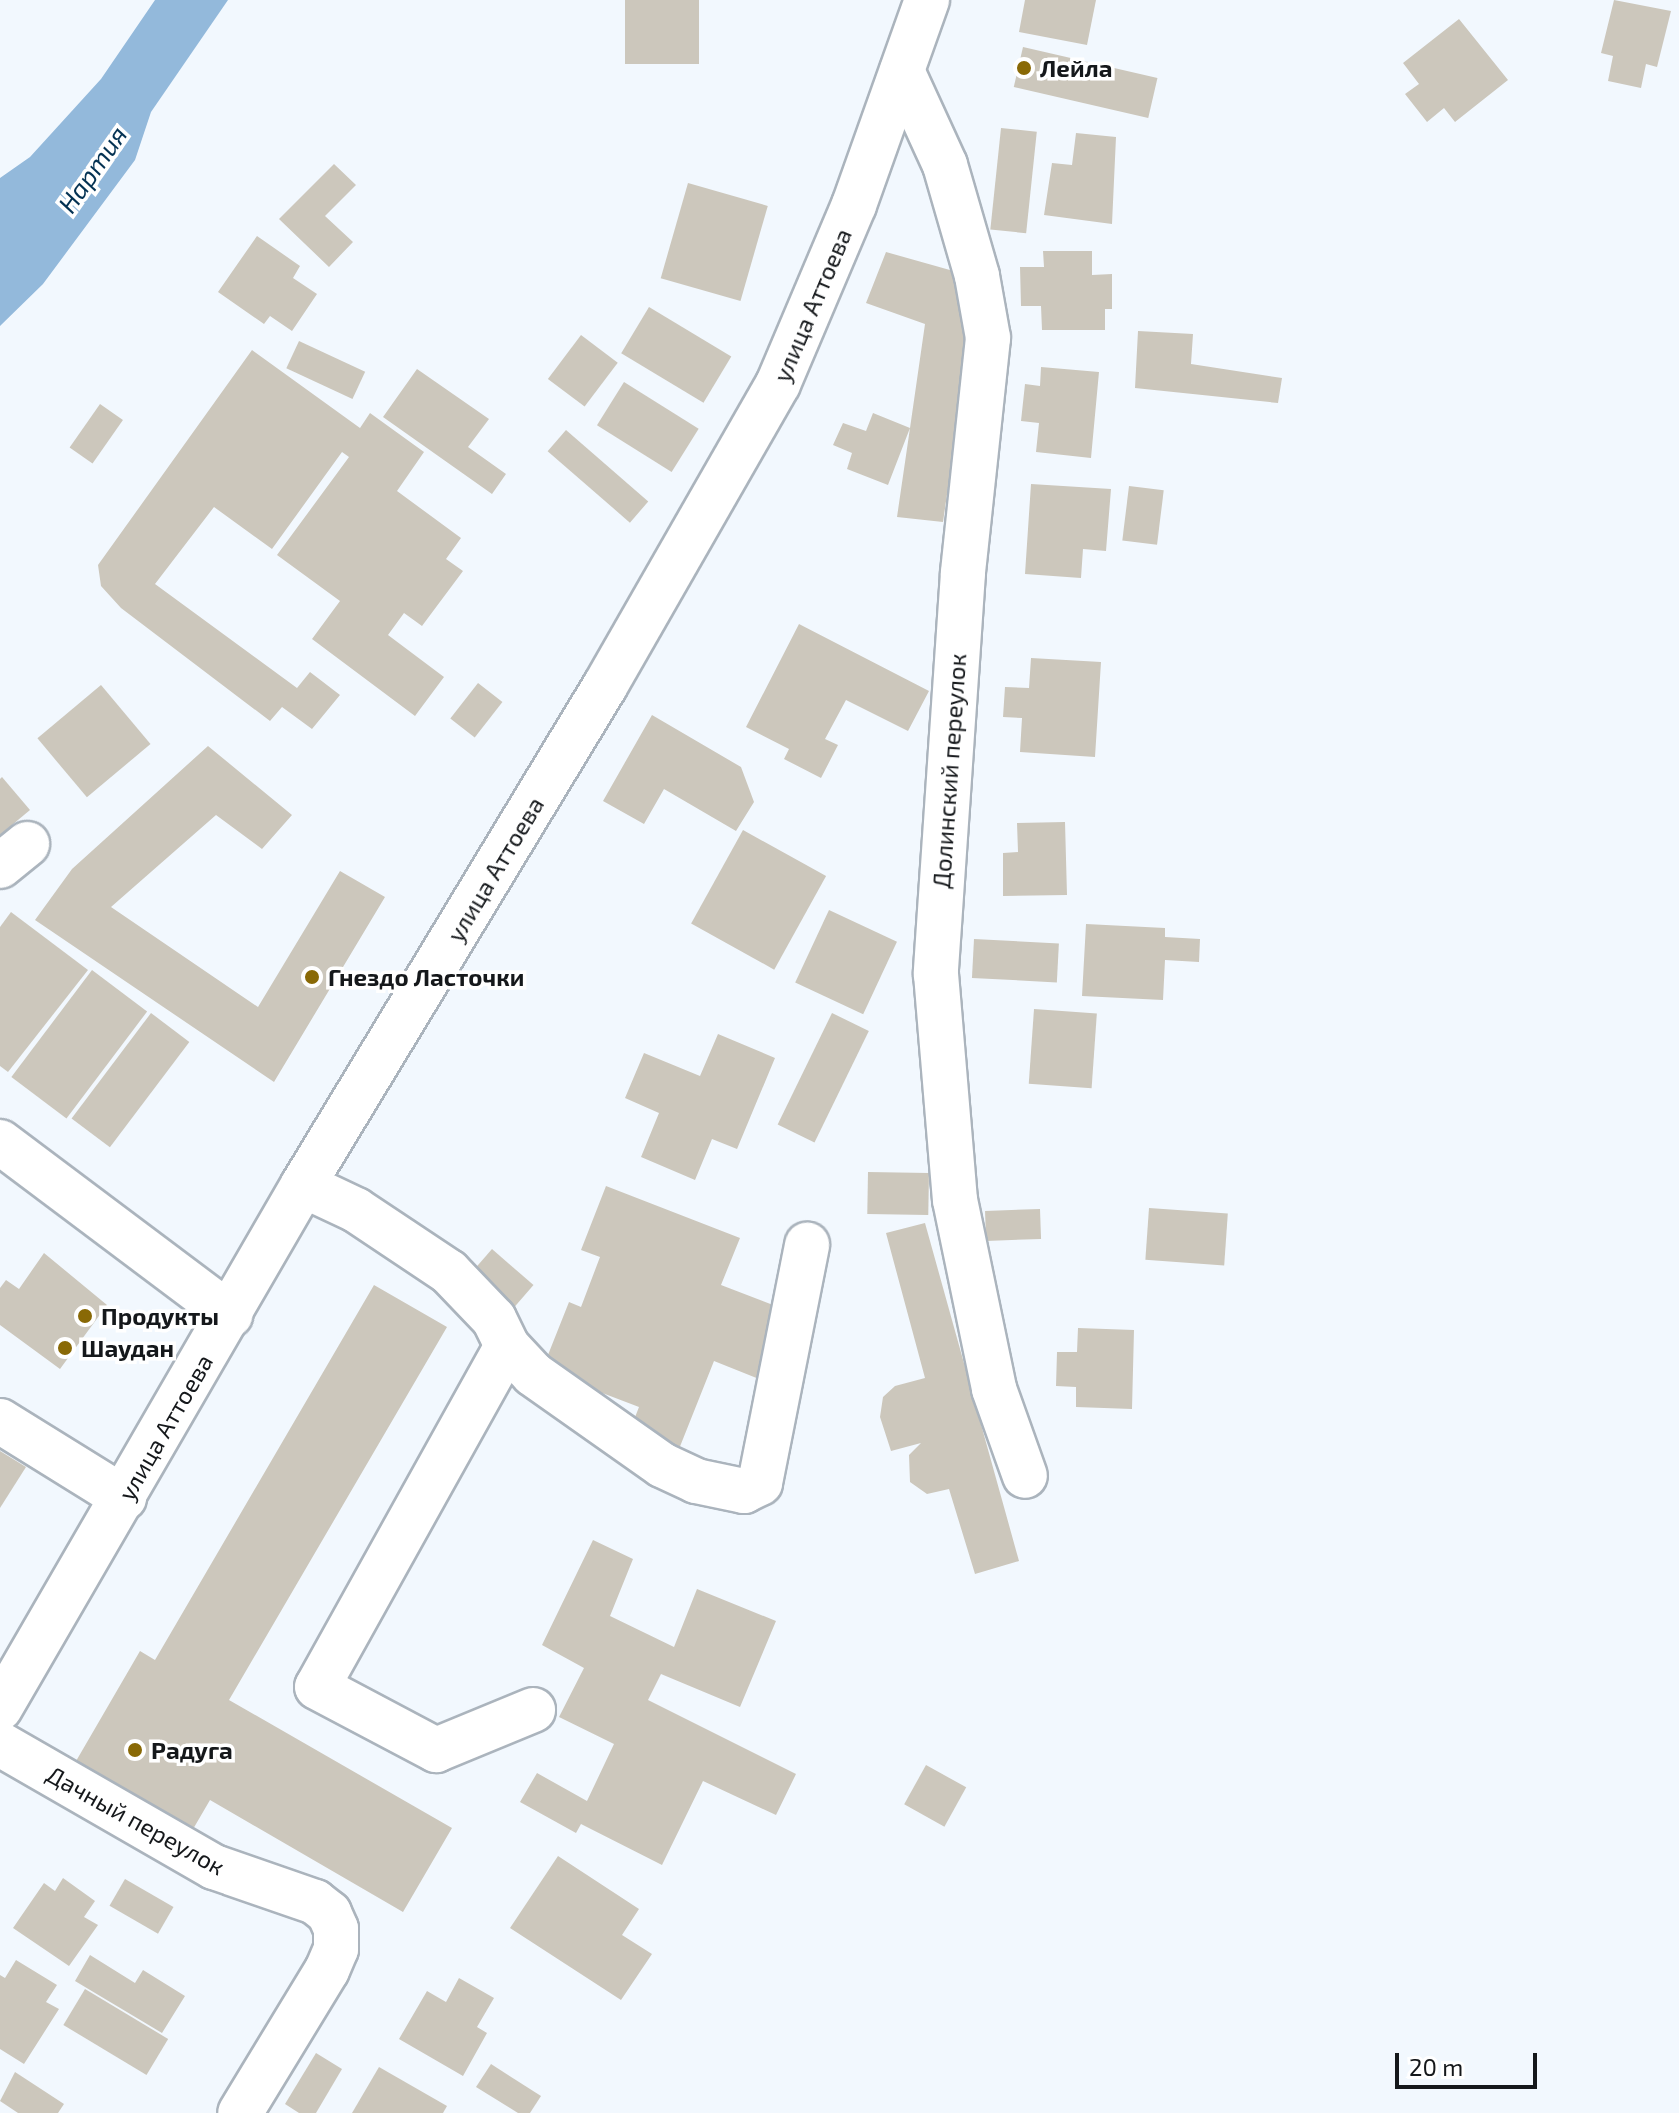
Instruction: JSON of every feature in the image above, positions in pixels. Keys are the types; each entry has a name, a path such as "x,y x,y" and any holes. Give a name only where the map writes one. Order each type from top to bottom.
{"street":[{"name":"улица Аттоева","path":"0,1708 303,1185 605,686 778,384 824,282 927,0"},
{"name":"Долинский переулок","path":"902,71 945,165 977,276 988,338 963,573 936,974 955,1200 994,1389 1025,1476"},
{"path":"0,1142 230,1315"},
{"path":"303,1185 356,1210 449,1272 494,1319 507,1346 533,1374 662,1465 696,1481 744,1491 760,1483 807,1245"},
{"path":"507,1346 317,1687 436,1750 533,1710"},
{"path":"0,1421 124,1498"},
{"name":"Дачный переулок","path":"0,1744 214,1867 315,1902 329,1913 336,1929 336,1949 327,1970 240,2113"}],"water":[{"name":"Нартия","path":"155,0 228,0 151,112 135,160 43,284 0,326 0,178 30,157 101,79"}],"building":[{"path":"625,0 699,0 699,64 625,64"},
{"path":"1025,0 1096,0 1087,45 1019,32"},
{"path":"1614,0 1671,11 1657,67 1646,64 1641,88 1608,81 1613,56 1601,53"},
{"path":"1459,19 1508,80 1455,122 1444,108 1427,122 1405,94 1419,84 1403,63"},
{"path":"1023,47 1157,78 1148,118 1014,87"},
{"path":"1001,128 1037,132 1026,233 990,229"},
{"path":"1076,133 1116,137 1112,224 1044,215 1052,163 1072,165"},
{"path":"334,164 356,185 325,216 353,242 329,267 279,219"},
{"path":"688,183 768,206 740,301 661,278"},
{"path":"257,236 300,266 293,278 317,294 292,331 270,316 264,324 218,292"},
{"path":"1043,251 1092,251 1092,275 1112,274 1112,309 1105,309 1105,330 1042,330 1041,306 1021,306 1020,267 1044,267"},
{"path":"886,252 957,272 968,350 943,522 897,517 925,324 866,303"},
{"path":"649,307 731,356 703,403 621,353"},
{"path":"1138,331 1193,334 1191,364 1282,378 1278,403 1135,388"},
{"path":"581,335 618,363 585,407 548,379"},
{"path":"299,341 365,372 352,399 286,368"},
{"path":"252,350 360,428 370,413 424,452 397,491 461,538 446,559 463,571 422,626 404,613 388,635 444,677 415,716 312,639 340,601 277,555 349,457 342,452 272,549 214,507 155,584 297,688 310,672 340,695 312,729 282,707 270,721 121,608 101,586 98,565"},
{"path":"1041,367 1099,372 1091,458 1036,452 1039,423 1021,421 1025,384 1040,386"},
{"path":"417,369 489,419 468,447 506,474 492,494 383,417"},
{"path":"624,382 699,429 672,472 597,425"},
{"path":"100,404 123,420 93,463 70,447"},
{"path":"873,413 910,428 888,485 847,469 852,453 833,445 843,423 866,431"},
{"path":"566,430 648,502 630,523 548,451"},
{"path":"1031,484 1111,489 1106,551 1083,549 1081,578 1025,574"},
{"path":"1129,486 1164,490 1157,545 1122,541"},
{"path":"799,624 929,691 908,731 846,700 825,739 838,745 821,778 784,759 789,749 746,727"},
{"path":"1031,658 1101,662 1095,757 1020,752 1022,718 1003,717 1005,687 1029,688"},
{"path":"478,683 502,702 475,738 450,718"},
{"path":"101,685 150,744 87,797 37,738"},
{"path":"652,715 741,767 754,802 736,831 664,789 644,824 603,801"},
{"path":"208,746 292,815 262,849 216,815 111,907 258,1007 340,871 385,897 274,1082 35,920 72,869"},
{"path":"2,777 30,810 0,835 0,779"},
{"path":"1065,822 1067,895 1003,896 1003,853 1018,852 1017,823"},
{"path":"743,830 826,876 774,970 691,924"},
{"path":"829,910 897,942 863,1014 795,983"},
{"path":"11,912 88,970 8,1072 0,1066 0,927"},
{"path":"1086,924 1165,928 1165,937 1200,939 1199,962 1165,960 1163,1000 1082,996"},
{"path":"974,939 1059,943 1057,982 972,978"},
{"path":"92,970 147,1012 66,1119 11,1077"},
{"path":"1034,1009 1097,1013 1092,1088 1029,1084"},
{"path":"151,1013 189,1042 110,1147 72,1118"},
{"path":"832,1013 869,1031 814,1142 778,1124"},
{"path":"718,1034 775,1058 737,1149 712,1139 695,1180 641,1157 659,1113 625,1098 644,1053 700,1076"},
{"path":"868,1172 929,1173 928,1215 867,1214"},
{"path":"606,1186 740,1238 721,1285 786,1310 759,1379 714,1361 679,1449 630,1430 639,1407 542,1370 569,1302 581,1307 600,1257 581,1250"},
{"path":"1149,1208 1228,1214 1224,1265 1145,1260"},
{"path":"1040,1209 1041,1239 986,1241 985,1211"},
{"path":"925,1223 1019,1561 975,1574 949,1489 927,1494 910,1482 909,1455 921,1443 891,1451 880,1417 883,1397 895,1386 925,1378 886,1233"},
{"path":"492,1249 534,1285 511,1311 469,1275"},
{"path":"44,1253 107,1305 60,1369 0,1325 0,1288 6,1280 19,1289"},
{"path":"374,1285 447,1327 229,1700 452,1828 403,1912 210,1800 189,1836 72,1768 140,1651 155,1660"},
{"path":"1078,1328 1134,1330 1132,1409 1076,1407 1076,1387 1056,1386 1057,1352 1077,1352"},
{"path":"0,1451 26,1467 0,1508"},
{"path":"593,1540 633,1559 610,1616 674,1647 697,1589 776,1621 740,1707 661,1674 648,1700 796,1774 776,1815 703,1781 662,1865 581,1824 576,1833 520,1802 537,1773 587,1801 614,1744 559,1717 584,1668 542,1645"},
{"path":"926,1765 966,1787 944,1827 904,1804"},
{"path":"558,1856 639,1909 622,1935 652,1954 621,2000 510,1928"},
{"path":"63,1878 95,1901 84,1917 98,1925 69,1966 13,1928 44,1883 55,1891"},
{"path":"125,1879 173,1907 158,1934 110,1906"},
{"path":"90,1955 135,1983 143,1970 185,1996 162,2033 75,1981"},
{"path":"16,1960 57,1985 46,2002 59,2009 24,2064 0,2049 0,1975 5,1978"},
{"path":"459,1978 494,1998 477,2027 487,2033 463,2076 399,2039 427,1991 446,2002"},
{"path":"85,1989 168,2039 147,2075 63,2025"},
{"path":"316,2053 342,2069 316,2113 299,2113 285,2104"},
{"path":"491,2064 541,2096 530,2113 518,2113 476,2087"},
{"path":"379,2067 447,2106 443,2113 352,2113"},
{"path":"15,2072 64,2104 58,2113 18,2113 0,2101"}],"place":[{"name":"Лейла","path":"1024,68"},
{"name":"Гнездо Ласточки","path":"312,977"},
{"name":"Продукты","path":"85,1316"},
{"name":"Шаудан","path":"65,1348"},
{"name":"Радуга","path":"135,1750"}]}
